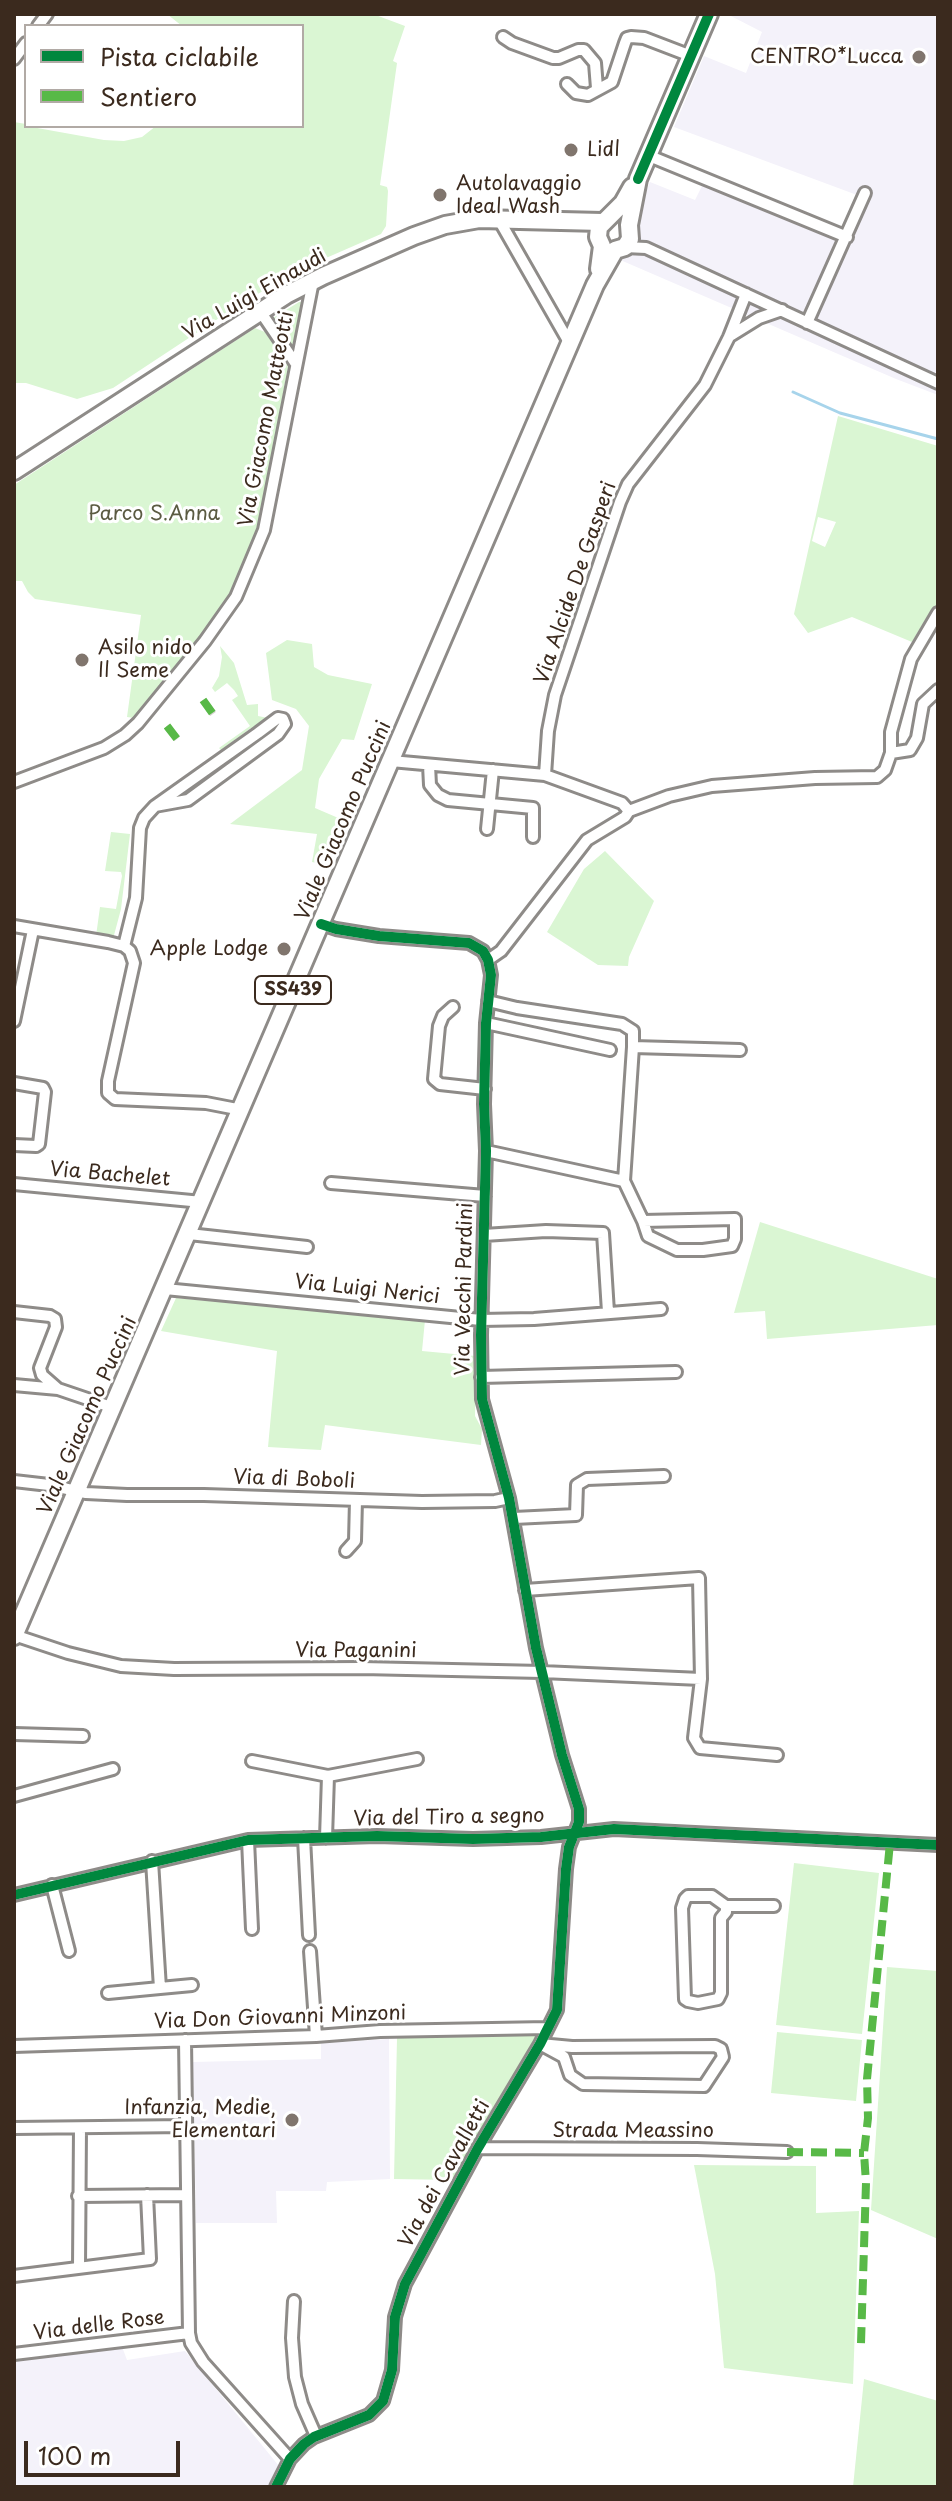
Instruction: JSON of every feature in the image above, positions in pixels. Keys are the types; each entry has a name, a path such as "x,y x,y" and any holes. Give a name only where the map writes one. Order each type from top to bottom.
{"main road":[{"name":"Viale Giacomo Puccini","path":"14,1636 189,1234 709,14"},
{"name":"Via Luigi Einaudi","path":"14,471 260,311 313,281 430,229 498,218 542,220 614,235"}],"street":[{"path":"503,37 553,58 584,50 595,63 597,88"},
{"path":"567,84 581,95 588,95 612,82 627,38 644,38 691,56"},
{"path":"647,155 847,237"},
{"path":"807,323 865,193"},
{"path":"498,218 570,344"},
{"path":"614,235 938,383"},
{"name":"Via Giacomo Matteotti","path":"14,782 104,748 125,735 205,641 236,597 264,530 313,281"},
{"name":"Via Alcide De Gasperi","path":"545,775 548,731 555,695 620,502 628,484 705,385 746,294"},
{"path":"729,337 759,318 782,310"},
{"path":"260,311 296,364"},
{"path":"321,924 379,936 469,943 483,951 488,960 501,951 587,840 625,817 629,811 669,796 712,786 877,777 885,770 891,753 891,732 911,659 938,613"},
{"path":"891,753 910,750 917,738 923,704 938,690"},
{"path":"124,946 136,898 140,828 144,818 155,806 278,718 283,719 285,724 278,734 188,800 155,806"},
{"path":"391,761 545,775 622,803 629,811"},
{"path":"429,765 430,785 438,795 448,800 533,808 533,837"},
{"path":"487,829 493,770"},
{"path":"14,926 124,946 130,951 134,963 108,1081 108,1093 115,1099 206,1103 242,1110"},
{"path":"14,1021 33,930"},
{"name":"Via Vecchi Pardini","path":"488,960 491,975 486,1023 481,1377 485,1412 514,1518 542,1672 579,1809 576,1832"},
{"path":"488,1001 622,1024 633,1031 624,1181 648,1236 677,1250 732,1246 735,1239 735,1219 643,1221"},
{"path":"453,1007 443,1016 439,1026 434,1079 440,1084 485,1089"},
{"path":"486,1023 610,1050"},
{"path":"633,1047 740,1050"},
{"path":"14,1083 43,1088 45,1092 39,1144 14,1145"},
{"path":"486,1151 624,1181"},
{"path":"331,1183 485,1196"},
{"name":"Via Bachelet","path":"14,1184 202,1202"},
{"path":"484,1235 546,1231 603,1233 608,1312"},
{"path":"189,1234 307,1247"},
{"name":"Via Luigi Nerici","path":"165,1289 481,1320 661,1309"},
{"path":"14,1312 50,1316 55,1319 56,1327 40,1363 27,1379 14,1385"},
{"path":"40,1363 42,1375 58,1389"},
{"path":"481,1377 676,1372"},
{"path":"14,1385 58,1389 114,1408"},
{"path":"514,1518 576,1515 577,1485 587,1479 664,1476"},
{"name":"Via di Boboli","path":"14,1481 86,1493 127,1495 466,1502 509,1498"},
{"path":"346,1551 355,1541 356,1500"},
{"path":"525,1590 699,1578 701,1679 694,1738 700,1748 777,1755"},
{"name":"Via Paganini","path":"14,1636 121,1666 542,1672 701,1679"},
{"path":"14,1734 83,1736"},
{"path":"252,1761 328,1776 417,1759"},
{"path":"14,1796 113,1769"},
{"path":"326,1838 328,1776"},
{"name":"Via del Tiro a segno","path":"14,1895 248,1840 541,1837 614,1829 938,1845"},
{"name":"Via dei Cavalletti","path":"276,2487 290,2459 316,2436 369,2415 383,2401 392,2370 395,2317 405,2284 557,2010 566,1869 568,1852 576,1832"},
{"path":"304,1838 309,1935"},
{"path":"248,1840 252,1929"},
{"path":"152,1861 160,1988"},
{"path":"52,1885 69,1951"},
{"path":"726,1906 721,1918 721,1993 718,1999 698,2003 688,2001 685,1999 682,1908 685,1899 688,1896 712,1896 726,1906 774,1906"},
{"path":"310,1951 316,2036"},
{"path":"108,1993 192,1985"},
{"name":"Via Don Giovanni Minzoni","path":"14,2046 380,2031 548,2028"},
{"path":"185,2040 191,2343 203,2362 290,2459"},
{"path":"540,2044 572,2047 715,2046 721,2049 723,2057 704,2086 583,2084 570,2075 564,2057 540,2044"},
{"path":"14,2128 186,2126"},
{"path":"79,2267 80,2128"},
{"name":"Strada Meassino","path":"478,2148 787,2152"},
{"path":"14,2276 150,2259 147,2195"},
{"path":"78,2196 187,2195"},
{"path":"294,2301 292,2338 295,2377 302,2404 316,2436"},
{"name":"Via delle Rose","path":"14,2354 189,2333"}],"shaded area":[{"path":"727,14 938,14 938,395 618,259 650,182 695,200 702,186 839,241 857,195 674,127 704,56 746,73 762,32"},
{"name":"Infanzia, Medie, Elementari","path":"389,2039 390,2179 327,2182 326,2191 276,2191 277,2223 196,2223 193,2062 321,2059 321,2043"},
{"path":"121,2344 127,2360 185,2351 279,2466 270,2487 14,2487 14,2361"}],"green space":[{"path":"167,14 373,14 405,26 393,61 397,63 380,185 387,187 388,191 386,226 381,234 310,265 245,301 113,388 77,399 26,383 14,383 14,122 24,124 24,128 124,141 142,137 153,128 304,128 304,24 180,24"},
{"path":"299,302 303,306 293,348 273,318"},
{"name":"Parco S.Anna","path":"255,328 265,332 288,366 258,532 239,584 214,621 134,718 127,717 141,615 35,599 22,581 14,581 14,485"},
{"path":"838,416 938,446 938,604 912,642 852,617 808,633 794,614","holes":["818,517 836,522 825,547 812,541"]},
{"path":"287,640 312,644 314,667 328,675 372,684 354,740 342,739 319,779 315,808 350,820 331,866 312,862 317,834 230,824 302,770 309,726 296,709 272,700 266,653"},
{"path":"220,646 234,663 247,705 258,704 258,716 273,719 275,713 279,715 255,733 251,728 221,750 219,748 250,726 232,700 238,696 227,683 215,692 212,688 219,676"},
{"path":"111,832 130,834 121,909 113,939 96,936 100,907 116,909 122,876 121,872 105,871"},
{"path":"605,851 654,901 629,957 628,966 598,965 547,932 584,869"},
{"path":"760,1222 938,1279 938,1325 767,1339 765,1311 734,1313"},
{"path":"176,1298 425,1320 422,1351 476,1356 475,1416 482,1429 481,1445 325,1425 321,1450 268,1447 277,1351 161,1331"},
{"path":"794,1863 879,1873 862,2034 776,2025"},
{"path":"887,1967 938,1971 938,2239 871,2210"},
{"path":"777,2032 862,2040 856,2101 771,2093"},
{"path":"540,2033 454,2180 394,2179 397,2038"},
{"path":"694,2165 816,2166 816,2213 859,2211 853,2384 724,2368 715,2274"},
{"path":"864,2379 938,2401 938,2487 853,2487"}],"waterway":[{"path":"793,392 840,413 938,439"}],"tunnel":[{"path":"203,700 213,714"},
{"path":"167,726 177,739"}],"marked path":[{"path":"203,700 213,714"},
{"path":"167,726 177,739"},
{"path":"861,2343 867,2079 890,1843"},
{"path":"787,2152 864,2153"}],"cycle path":[{"path":"638,179 709,14"},
{"path":"276,2487 290,2459 304,2444 369,2415 383,2401 392,2370 395,2317 405,2284 557,2010 566,1869 569,1847 579,1822 579,1809 562,1755 536,1648 509,1498 482,1399 484,1104 491,975 488,960 483,951 469,943 379,936 321,924"},
{"path":"14,1895 248,1840 377,1836 473,1839 541,1837 614,1829 938,1845"}],"place":[{"name":"CENTRO*Lucca","path":"919,57"},
{"name":"Lidl","path":"571,150"},
{"name":"Autolavaggio Ideal Wash","path":"440,195"},
{"name":"Asilo nido Il Seme","path":"82,660"},
{"name":"Apple Lodge","path":"284,949"},
{"name":"Infanzia, Medie, Elementari","path":"292,2120"}]}
